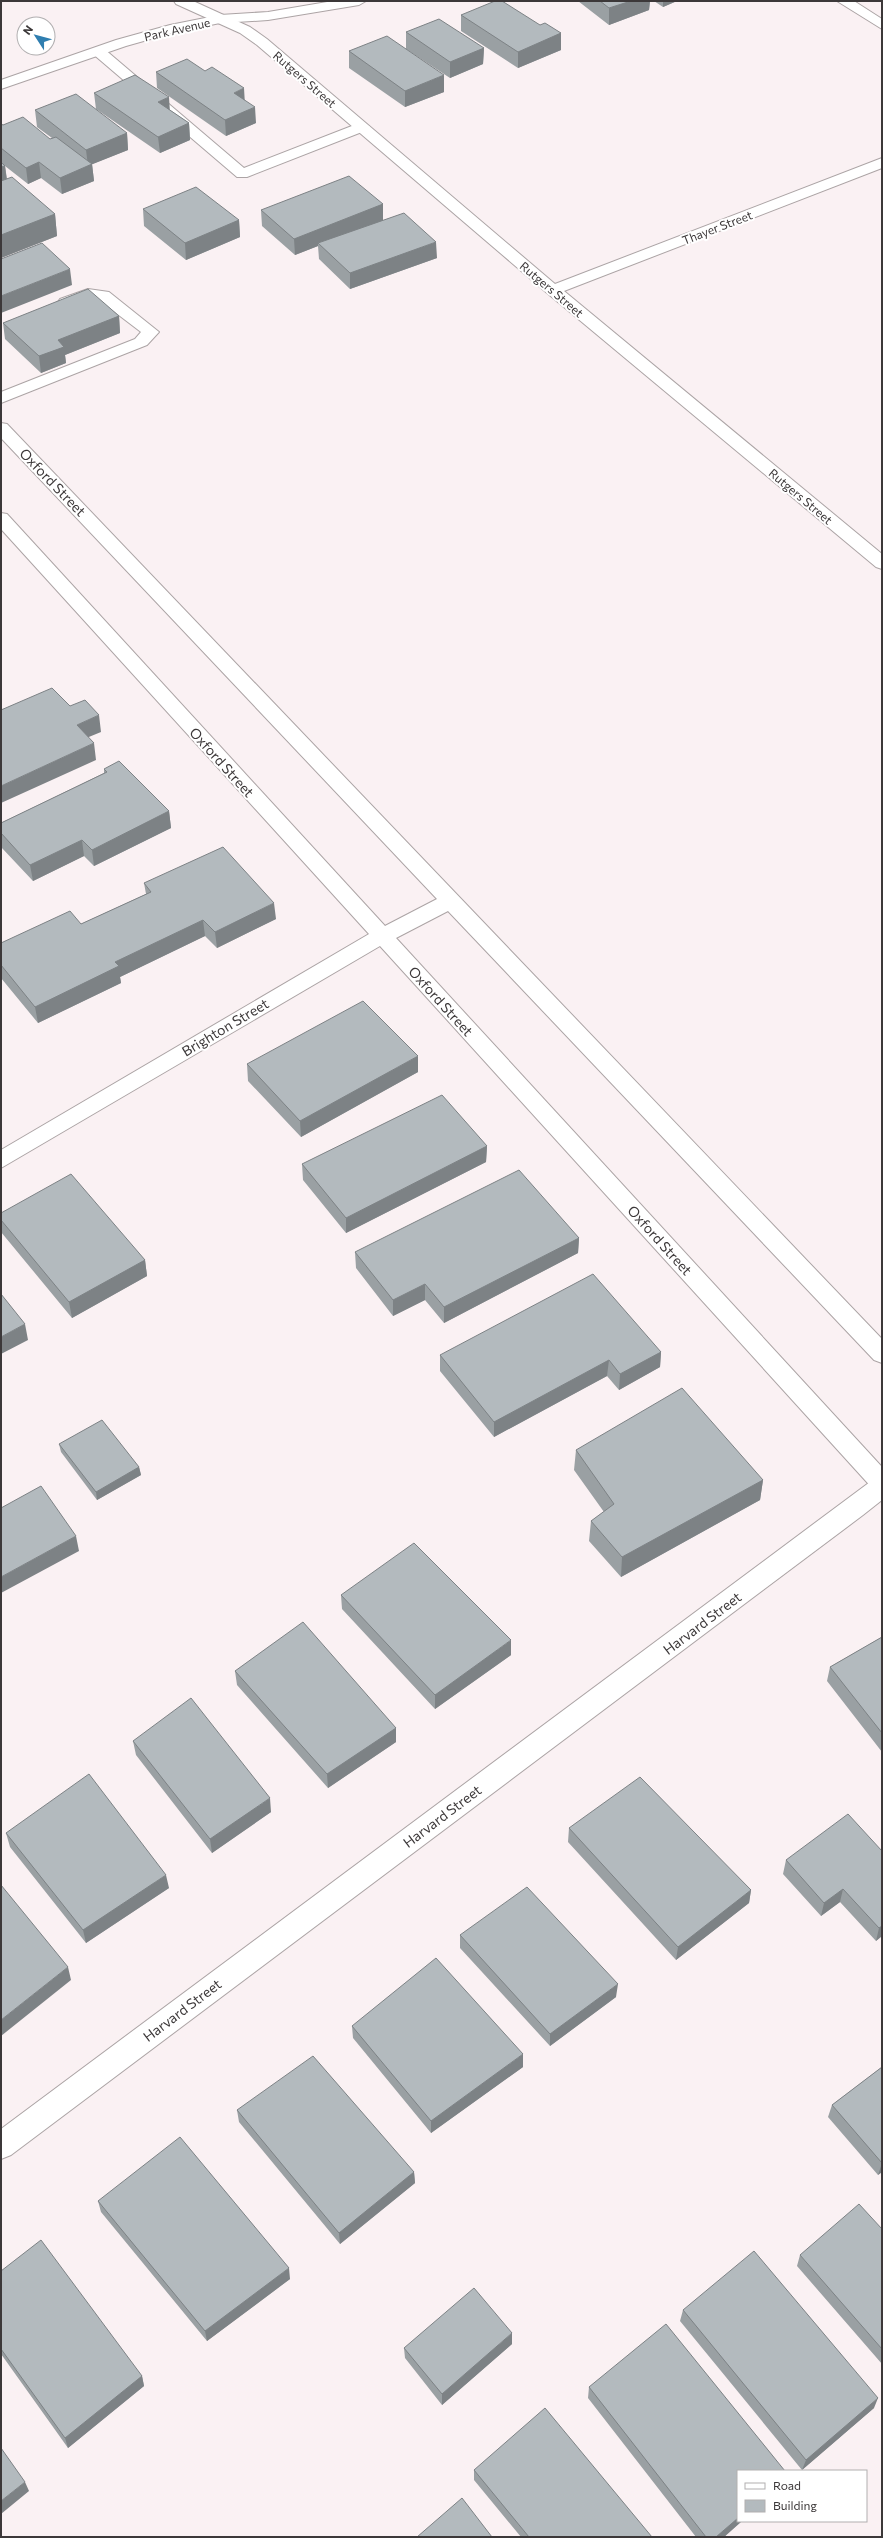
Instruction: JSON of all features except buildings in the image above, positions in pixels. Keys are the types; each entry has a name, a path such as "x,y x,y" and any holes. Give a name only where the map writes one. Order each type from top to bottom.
{"street":[{"name":"Rutgers Street","path":"181,1 245,30 262,42 553,290 882,563"},
{"name":"Park Avenue","path":"1,85 98,51 159,32 220,19 268,16 359,1"},
{"path":"844,1 882,25"},
{"path":"98,51 124,71 242,174 362,127"},
{"name":"Thayer Street","path":"553,290 882,163"},
{"path":"1,398 141,342 151,332 103,295 88,294 52,307"},
{"name":"Oxford Street","path":"1,428 452,900 882,1354"},
{"name":"Oxford Street","path":"1,518 882,1483"},
{"name":"Brighton Street","path":"1,1160 382,936 452,900"},
{"name":"Harvard Street","path":"1,2146 849,1513 882,1486"}]}
